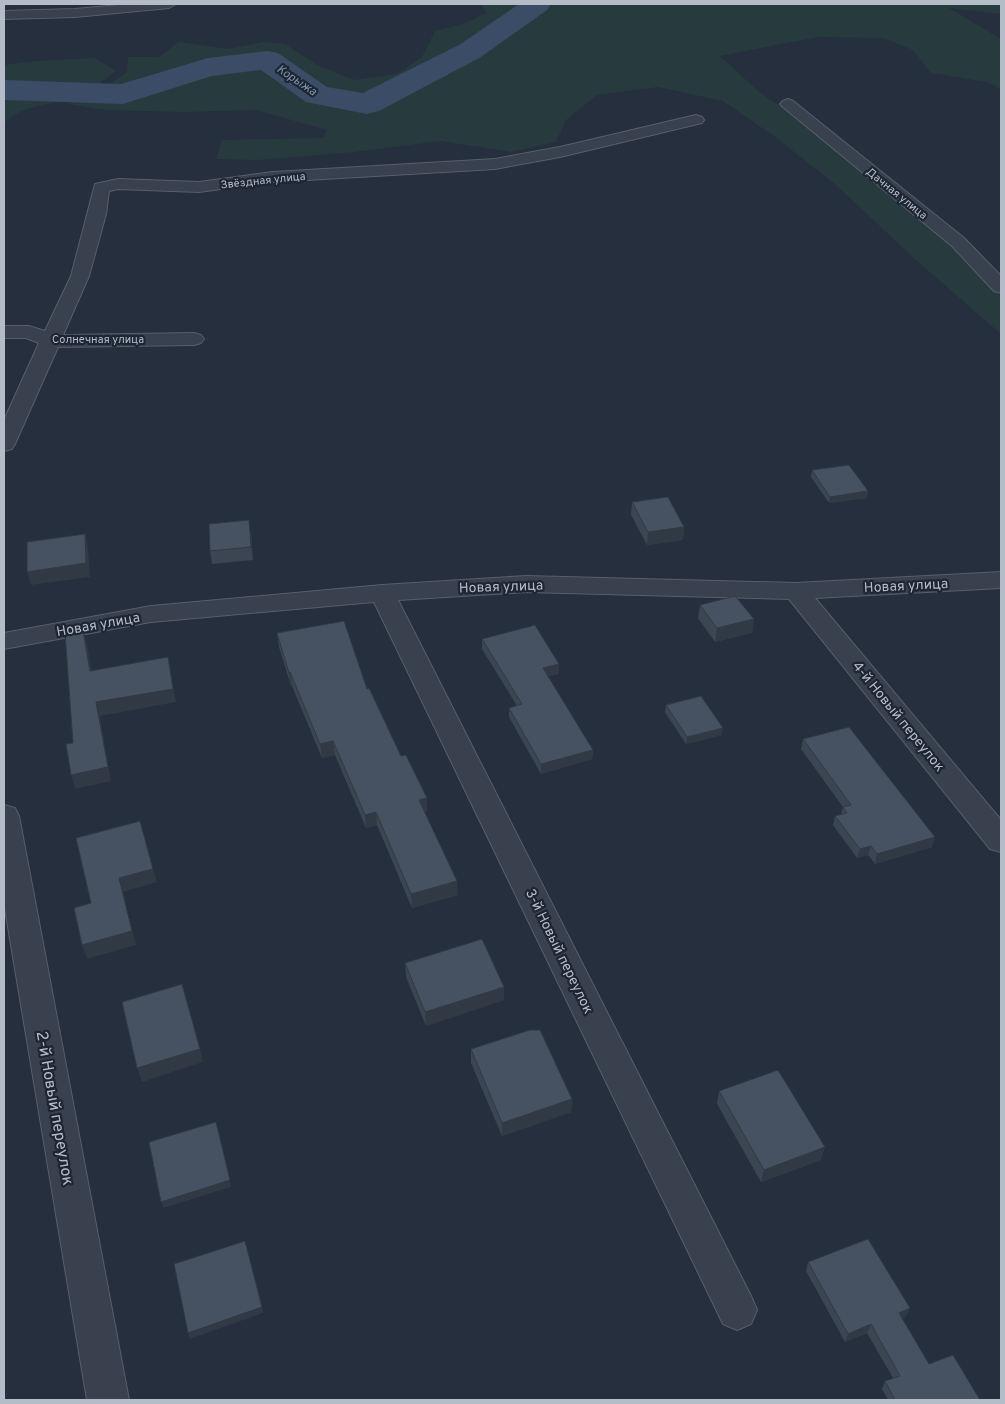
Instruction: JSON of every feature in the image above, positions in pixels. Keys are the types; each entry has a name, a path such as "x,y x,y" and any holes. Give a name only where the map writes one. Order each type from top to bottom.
{"street":[{"path":"4,15 75,13 169,4"},
{"name":"Дачная улица","path":"788,104 958,242 1001,287"},
{"name":"Звёздная улица","path":"4,444 80,276 97,214 101,188 118,184 199,187 273,177 495,164 560,152 696,120"},
{"name":"Солнечная улица","path":"4,332 29,332 52,341 194,339"},
{"name":"Новая улица","path":"4,641 151,614 382,593 526,584 796,591 1001,580"},
{"name":"4-й Новый переулок","path":"796,591 1001,841"},
{"name":"3-й Новый переулок","path":"382,593 737,1310"},
{"name":"2-й Новый переулок","path":"4,816 108,1400"}],"green space":[{"path":"481,4 1001,4 1001,14 949,8 1001,39 1001,89 987,82 931,73 913,50 883,38 818,37 720,56 759,92 804,122 908,202 1001,297 1001,334 918,262 836,185 774,136 723,101 658,87 597,95 566,120 556,142 511,152 441,141 354,152 258,160 216,159 222,140 323,138 327,130 256,110 183,112 106,110 67,104 98,93 127,72 128,57 159,57 179,42 228,49 264,42 285,44 317,65 354,80 397,74 422,57 435,31 463,24 486,13"},
{"path":"95,58 116,71 84,93 22,111 4,123 4,65 35,61"}],"building":[{"path":"849,465 868,491 830,497 812,470"},
{"path":"668,497 684,527 648,532 632,502"},
{"path":"249,520 251,547 210,551 209,524"},
{"path":"85,534 86,563 27,572 27,542"},
{"path":"735,596 754,619 717,628 700,605"},
{"path":"344,621 367,689 369,688 401,756 406,755 427,798 419,800 457,881 411,894 376,812 365,815 333,741 320,744 289,673 277,633"},
{"path":"535,625 559,664 543,668 593,750 541,764 509,708 522,704 482,639"},
{"path":"83,631 90,671 168,657 173,689 96,702 108,767 71,775 66,744 73,743 65,633"},
{"path":"701,696 723,728 687,737 666,705"},
{"path":"849,727 935,837 877,854 871,846 860,849 835,816 847,813 843,807 851,805 803,739"},
{"path":"140,821 153,869 119,878 132,931 82,945 74,908 91,903 76,838"},
{"path":"482,939 504,987 425,1012 405,963"},
{"path":"182,984 200,1049 137,1068 122,1002"},
{"path":"530,1030 540,1030 572,1099 502,1123 471,1049"},
{"path":"778,1070 825,1147 764,1170 719,1091"},
{"path":"216,1122 230,1180 161,1202 149,1142"},
{"path":"868,1239 910,1308 899,1313 929,1364 953,1355 980,1400 895,1400 885,1381 900,1376 871,1324 848,1334 808,1262"},
{"path":"245,1241 262,1307 188,1333 174,1264"}],"waterway":[{"name":"Корыжа","path":"4,90 123,94 208,67 267,60 317,95 367,104 470,51 537,4"}]}
